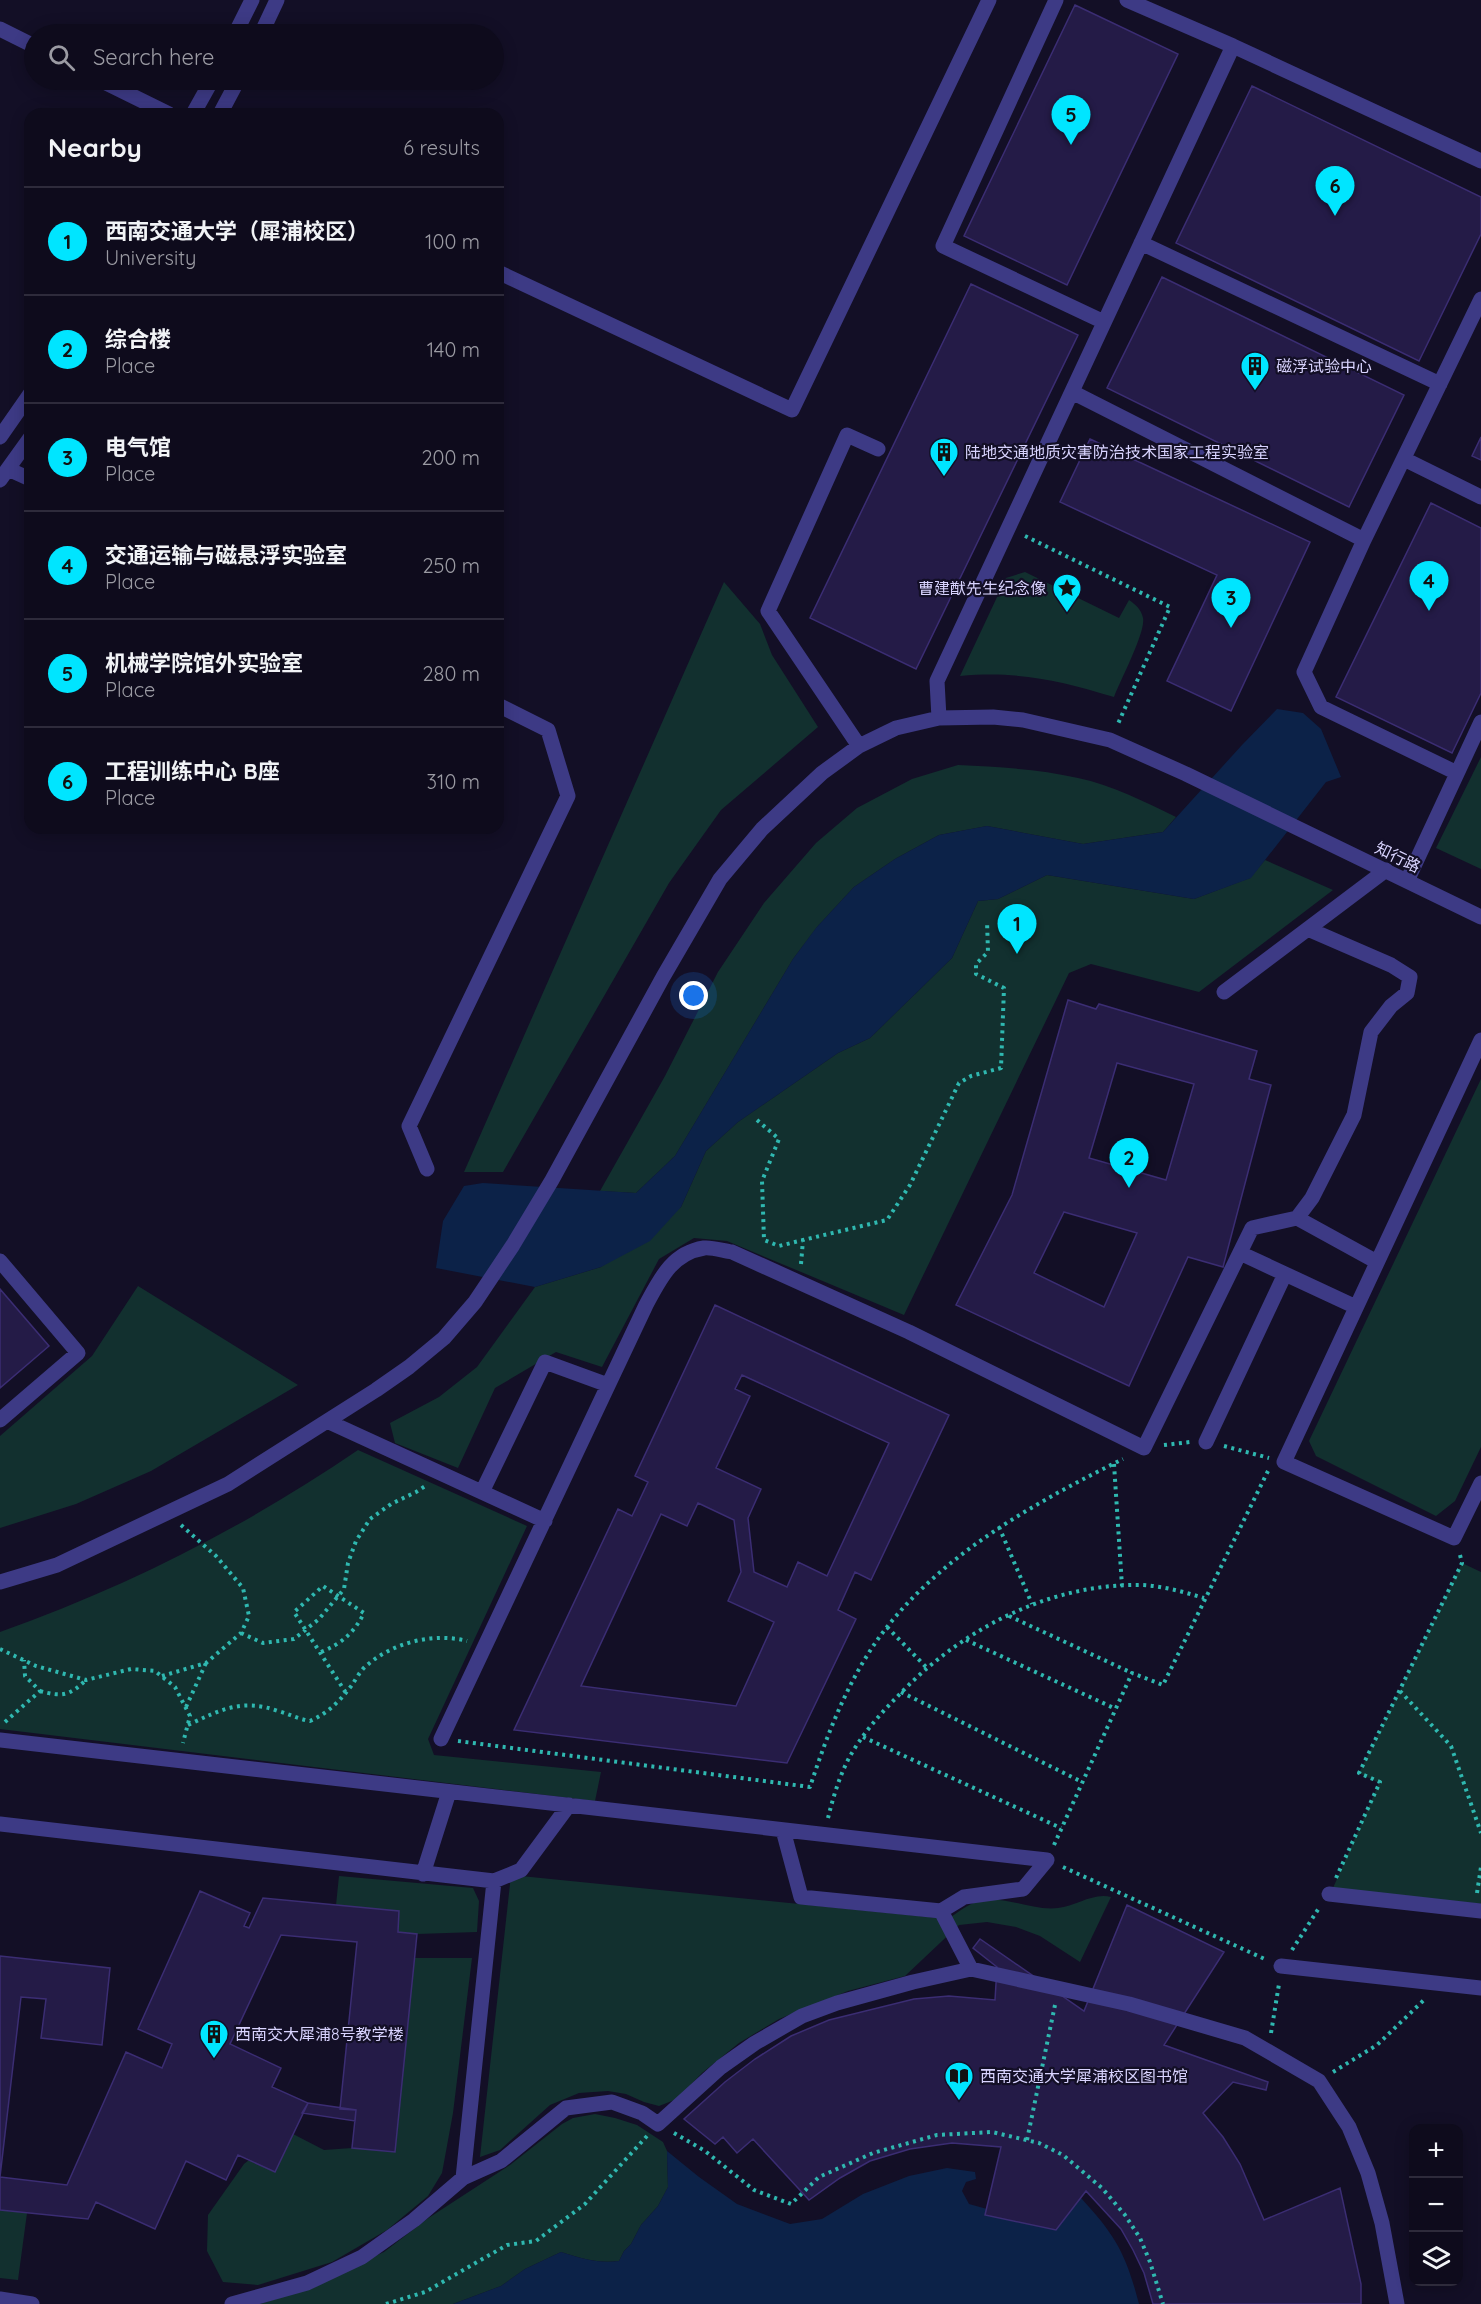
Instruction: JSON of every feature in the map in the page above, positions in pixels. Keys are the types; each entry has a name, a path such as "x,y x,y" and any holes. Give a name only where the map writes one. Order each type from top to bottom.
{"street":[{"path":"240,24 252,0"},
{"path":"266,24 278,0"},
{"path":"504,275 792,410 989,0"},
{"path":"1056,0 943,246 1104,322"},
{"path":"1127,0 1233,46 1481,161"},
{"path":"0,29 24,41"},
{"path":"939,718 937,681 1233,46"},
{"path":"120,90 157,108"},
{"path":"196,108 206,90"},
{"path":"223,108 233,90"},
{"path":"1141,243 1440,384"},
{"path":"1457,773 1321,707 1304,672 1481,299"},
{"path":"1072,392 1365,540"},
{"path":"0,437 24,403"},
{"path":"859,746 768,611 847,435 878,449"},
{"path":"24,446 4,474 24,478"},
{"path":"1404,459 1481,497"},
{"path":"428,1170 409,1126 568,796 548,730 504,708"},
{"name":"知行路","path":"0,1582 57,1565 228,1484 329,1422 409,1367 444,1338 475,1302 513,1245 552,1180 663,977 720,879 762,829 822,773 859,746 896,728 939,718 993,717 1023,720 1110,740 1202,781 1481,917"},
{"path":"1407,881 1481,722"},
{"path":"1224,992 1386,870"},
{"path":"441,1739 660,1280 682,1255 706,1248 732,1252 909,1332 1144,1448 1252,1228 1297,1218 1312,1198 1354,1115 1371,1032 1391,1006 1407,993 1410,977 1391,965 1308,929"},
{"path":"1481,1040 1284,1462 1454,1538 1481,1483"},
{"path":"1297,1218 1377,1262"},
{"path":"1240,1253 1356,1307"},
{"path":"0,1261 78,1353 0,1420"},
{"path":"1206,1442 1285,1274"},
{"path":"482,1492 546,1362 608,1386"},
{"path":"329,1422 545,1521"},
{"path":"0,1740 1047,1860"},
{"path":"423,1874 449,1792"},
{"path":"0,1824 494,1881 521,1870 569,1805"},
{"path":"783,1830 801,1897 940,1911 964,1897 1023,1889 1047,1860"},
{"path":"463,2178 494,1881"},
{"path":"1329,1894 1478,1911"},
{"path":"940,1911 971,1970"},
{"path":"1281,1966 1481,1988"},
{"path":"232,2304 307,2283 362,2257 414,2220 463,2178 501,2161 566,2108 612,2102 642,2113 658,2124 721,2067 755,2043 802,2016 837,2003 891,1988 971,1970 1129,2004 1245,2038 1319,2081 1349,2127 1368,2173 1382,2223 1397,2304"},
{"path":"0,2299 32,2304"}],"path":[{"path":"1009,528 1170,607 1110,740"},
{"path":"757,1120 779,1139 762,1181 764,1240 779,1246 887,1220 910,1185 958,1083 971,1076 1001,1068 1004,988 976,974 976,964 988,952 987,921"},
{"path":"801,1283 802,1240"},
{"path":"441,1739 810,1787 841,1705 862,1663 886,1627 923,1588 999,1527 1144,1448 1171,1443 1206,1442 1284,1462"},
{"path":"1008,1616 1163,1685 1267,1471 1284,1462"},
{"path":"1114,1463 1122,1586"},
{"path":"241,1633 263,1643 294,1640 319,1619 344,1588 348,1563 356,1541 370,1519 391,1504 432,1481 436,1471"},
{"path":"162,1676 206,1663 241,1633 249,1616 243,1588 216,1556 167,1513"},
{"path":"999,1527 1032,1604"},
{"path":"1268,2051 1281,1966 1329,1894 1380,1782 1359,1773 1462,1563 1454,1538"},
{"path":"321,1653 346,1638 358,1626 364,1613 323,1586 294,1612 346,1693"},
{"path":"823,1834 835,1793 863,1737 926,1667 965,1640 1032,1604 1078,1593 1122,1586 1144,1586 1175,1589 1204,1598"},
{"path":"886,1627 926,1667"},
{"path":"188,1725 238,1704 266,1708 310,1721 326,1714 346,1693 365,1667 392,1649 424,1639 458,1639 485,1646"},
{"path":"965,1640 1116,1709"},
{"path":"0,1649 24,1660 86,1680"},
{"path":"24,1660 25,1676 40,1691 58,1696 75,1691 86,1680 131,1669 155,1671 175,1687 190,1716 175,1760"},
{"path":"186,1707 206,1663"},
{"path":"1132,1673 1047,1860 1281,1966"},
{"path":"0,1726 40,1691"},
{"path":"1400,1691 1451,1746 1481,1833"},
{"path":"902,1692 1082,1782"},
{"path":"863,1737 1061,1828"},
{"path":"1478,1911 1481,1867"},
{"path":"1319,2081 1377,2045 1398,2027 1438,1983"},
{"path":"1027,2140 1058,1988"},
{"path":"386,2304 425,2292 507,2245 536,2241 585,2204 630,2152 658,2124 705,2151 754,2190 791,2204 819,2177 873,2153 937,2135 992,2132 1039,2143 1063,2155 1101,2188 1125,2215 1140,2238 1163,2304"}],"green space":[{"path":"1025,572 1119,618 1129,600 1140,610 1143,618 1141,634 1114,697 1038,678 1001,675 960,676 1006,578"},
{"path":"724,582 760,624 772,655 818,727 721,810 669,883 503,1172 464,1172"},
{"path":"1481,757 1481,869 1436,848"},
{"path":"958,765 1033,770 1091,781 1116,789 1176,817 1163,832 1083,844 987,826 939,835 895,859 854,887 817,927 793,959 675,1156 636,1193 600,1191 665,1076 718,972 764,903 816,843 857,808 912,779"},
{"path":"1265,860 1333,890 1199,992 1091,964 1069,973 904,1315 727,1241 694,1238 659,1259 602,1367 556,1352 495,1388 458,1468 395,1443 390,1423 439,1397 477,1367 535,1287 601,1267 681,1207 706,1151 738,1122 838,1053 870,1038 952,958 978,901 998,899 1047,875 1194,899 1250,878"},
{"path":"1481,1079 1481,1447 1455,1501 1436,1516 1316,1456 1309,1441"},
{"path":"138,1286 298,1385 151,1471 76,1504 0,1528 0,1436 92,1356"},
{"path":"358,1450 527,1526 428,1739 434,1755 601,1772 595,1801 0,1729 0,1632 94,1595 185,1553 273,1504"},
{"path":"1462,1563 1481,1572 1481,1904 1333,1888 1379,1783 1359,1773"},
{"path":"511,1875 948,1919 967,1906 980,1901 1000,1900 1058,1908 1098,1896 1111,1897 1080,1962 1040,1936 1016,1927 987,1922 959,1925 905,1976 848,1991 779,2019 739,2043 702,2073 677,2099 659,2106 626,2094 608,2091 579,2093 550,2105 500,2150 480,2157"},
{"path":"339,1876 473,1888 479,1901 477,1932 417,1934 398,1932 399,1911 336,1905"},
{"path":"415,1958 472,1958 453,2113 442,2173 428,2196 387,2230 332,2262 258,2285 223,2282 207,2251 208,2215 249,2160 275,2172 293,2134 324,2150 352,2148"},
{"path":"595,2114 637,2125 663,2142 667,2151 668,2187 658,2206 641,2225 619,2261 597,2261 561,2252 525,2269 501,2286 453,2304 260,2304 294,2293 384,2252 427,2219 510,2165 562,2124 573,2118"},
{"path":"0,2210 27,2213 18,2280 0,2278"}],"water":[{"path":"1277,709 1303,713 1321,729 1341,777 1326,782 1251,878 1194,899 1047,875 998,899 978,901 952,958 870,1038 838,1053 738,1122 706,1151 681,1207 650,1241 601,1267 535,1287 436,1268 443,1221 464,1186 483,1183 636,1193 675,1156 793,959 816,928 854,887 895,859 939,835 987,826 1083,844 1163,832"},
{"path":"667,2151 737,2204 790,2224 822,2219 863,2194 909,2176 947,2168 975,2172 976,2179 966,2182 962,2191 969,2204 987,2209 986,2215 1056,2230 1081,2198 1118,2246 1139,2304 453,2304 501,2286 525,2269 561,2252 597,2261 619,2261 641,2225 658,2206 668,2187"}],"building":[{"path":"1075,5 1178,54 1067,285 964,236"},
{"path":"1252,86 1481,197 1481,234 1419,361 1176,243"},
{"name":"磁浮试验中心","path":"1162,277 1404,395 1349,507 1107,388"},
{"name":"陆地交通地质灾害防治技术国家工程实验室","path":"971,284 1078,335 916,669 810,618"},
{"path":"1481,437 1481,460 1472,456"},
{"path":"1090,439 1310,542 1231,711 1167,681 1217,575 1060,502"},
{"path":"1431,503 1481,528 1481,693 1452,753 1336,697"},
{"path":"1068,1000 1096,1009 1099,1004 1257,1051 1249,1079 1271,1085 1223,1267 1188,1257 1129,1386 956,1305 1012,1195","holes":["1117,1063 1194,1084 1166,1180 1089,1158","1064,1212 1137,1233 1104,1307 1034,1273"]},
{"path":"0,1289 49,1346 0,1388"},
{"path":"715,1305 949,1415 871,1580 855,1572 838,1610 856,1619 787,1763 514,1730 618,1509 632,1516 648,1482 635,1476","holes":["742,1375 889,1443 827,1576 798,1562 787,1587 754,1572 748,1518 761,1489 716,1468 750,1396 735,1389","698,1503 734,1520 741,1572 728,1601 774,1622 736,1706 581,1686 661,1514 687,1526"]},
{"name":"西南交大犀浦8号教学楼","path":"200,1891 250,1913 244,1926 249,1928 263,1898 399,1911 398,1932 417,1934 395,2152 352,2148 356,2110 340,2109 357,1942 281,1935 230,2044 281,2068 272,2087 308,2103 275,2172 238,2155 226,2180 186,2161 155,2229 96,2202 88,2219 0,2210 0,2177 67,2185 126,2052 162,2068 172,2044 138,2029"},
{"name":"西南交通大学犀浦校区图书馆","path":"1127,1905 1224,1952 1164,2045 1268,2082 1266,2090 1233,2082 1203,2113 1223,2137 1240,2164 1264,2220 1340,2188 1361,2284 1361,2304 1153,2304 1144,2273 1121,2229 1086,2191 1056,2230 985,2215 1001,2147 952,2143 910,2149 870,2161 840,2178 809,2200 753,2139 737,2153 723,2137 715,2144 684,2119 755,2059 791,2036 829,2020 914,1999 949,1996 995,2000 997,1967 973,1948 980,1939 1084,2011"},
{"path":"0,1956 110,1968 102,2045 41,2038 46,1999 21,1997 0,2177"},
{"path":"308,2103 356,2110 355,2121 302,2113"}],"place":[{"name":"机械学院馆外实验室","path":"1071,145"},
{"name":"工程训练中心 B座","path":"1335,216"},
{"name":"磁浮试验中心","path":"1255,392"},
{"name":"陆地交通地质灾害防治技术国家工程实验室","path":"944,478"},
{"name":"交通运输与磁悬浮实验室","path":"1429,611"},
{"name":"曹建猷先生纪念像","path":"1067,614"},
{"name":"电气馆","path":"1231,628"},
{"name":"西南交通大学（犀浦校区）","path":"1017,954"},
{"name":"综合楼","path":"1129,1188"},
{"name":"西南交大犀浦8号教学楼","path":"214,2060"},
{"name":"西南交通大学犀浦校区图书馆","path":"959,2102"}]}
